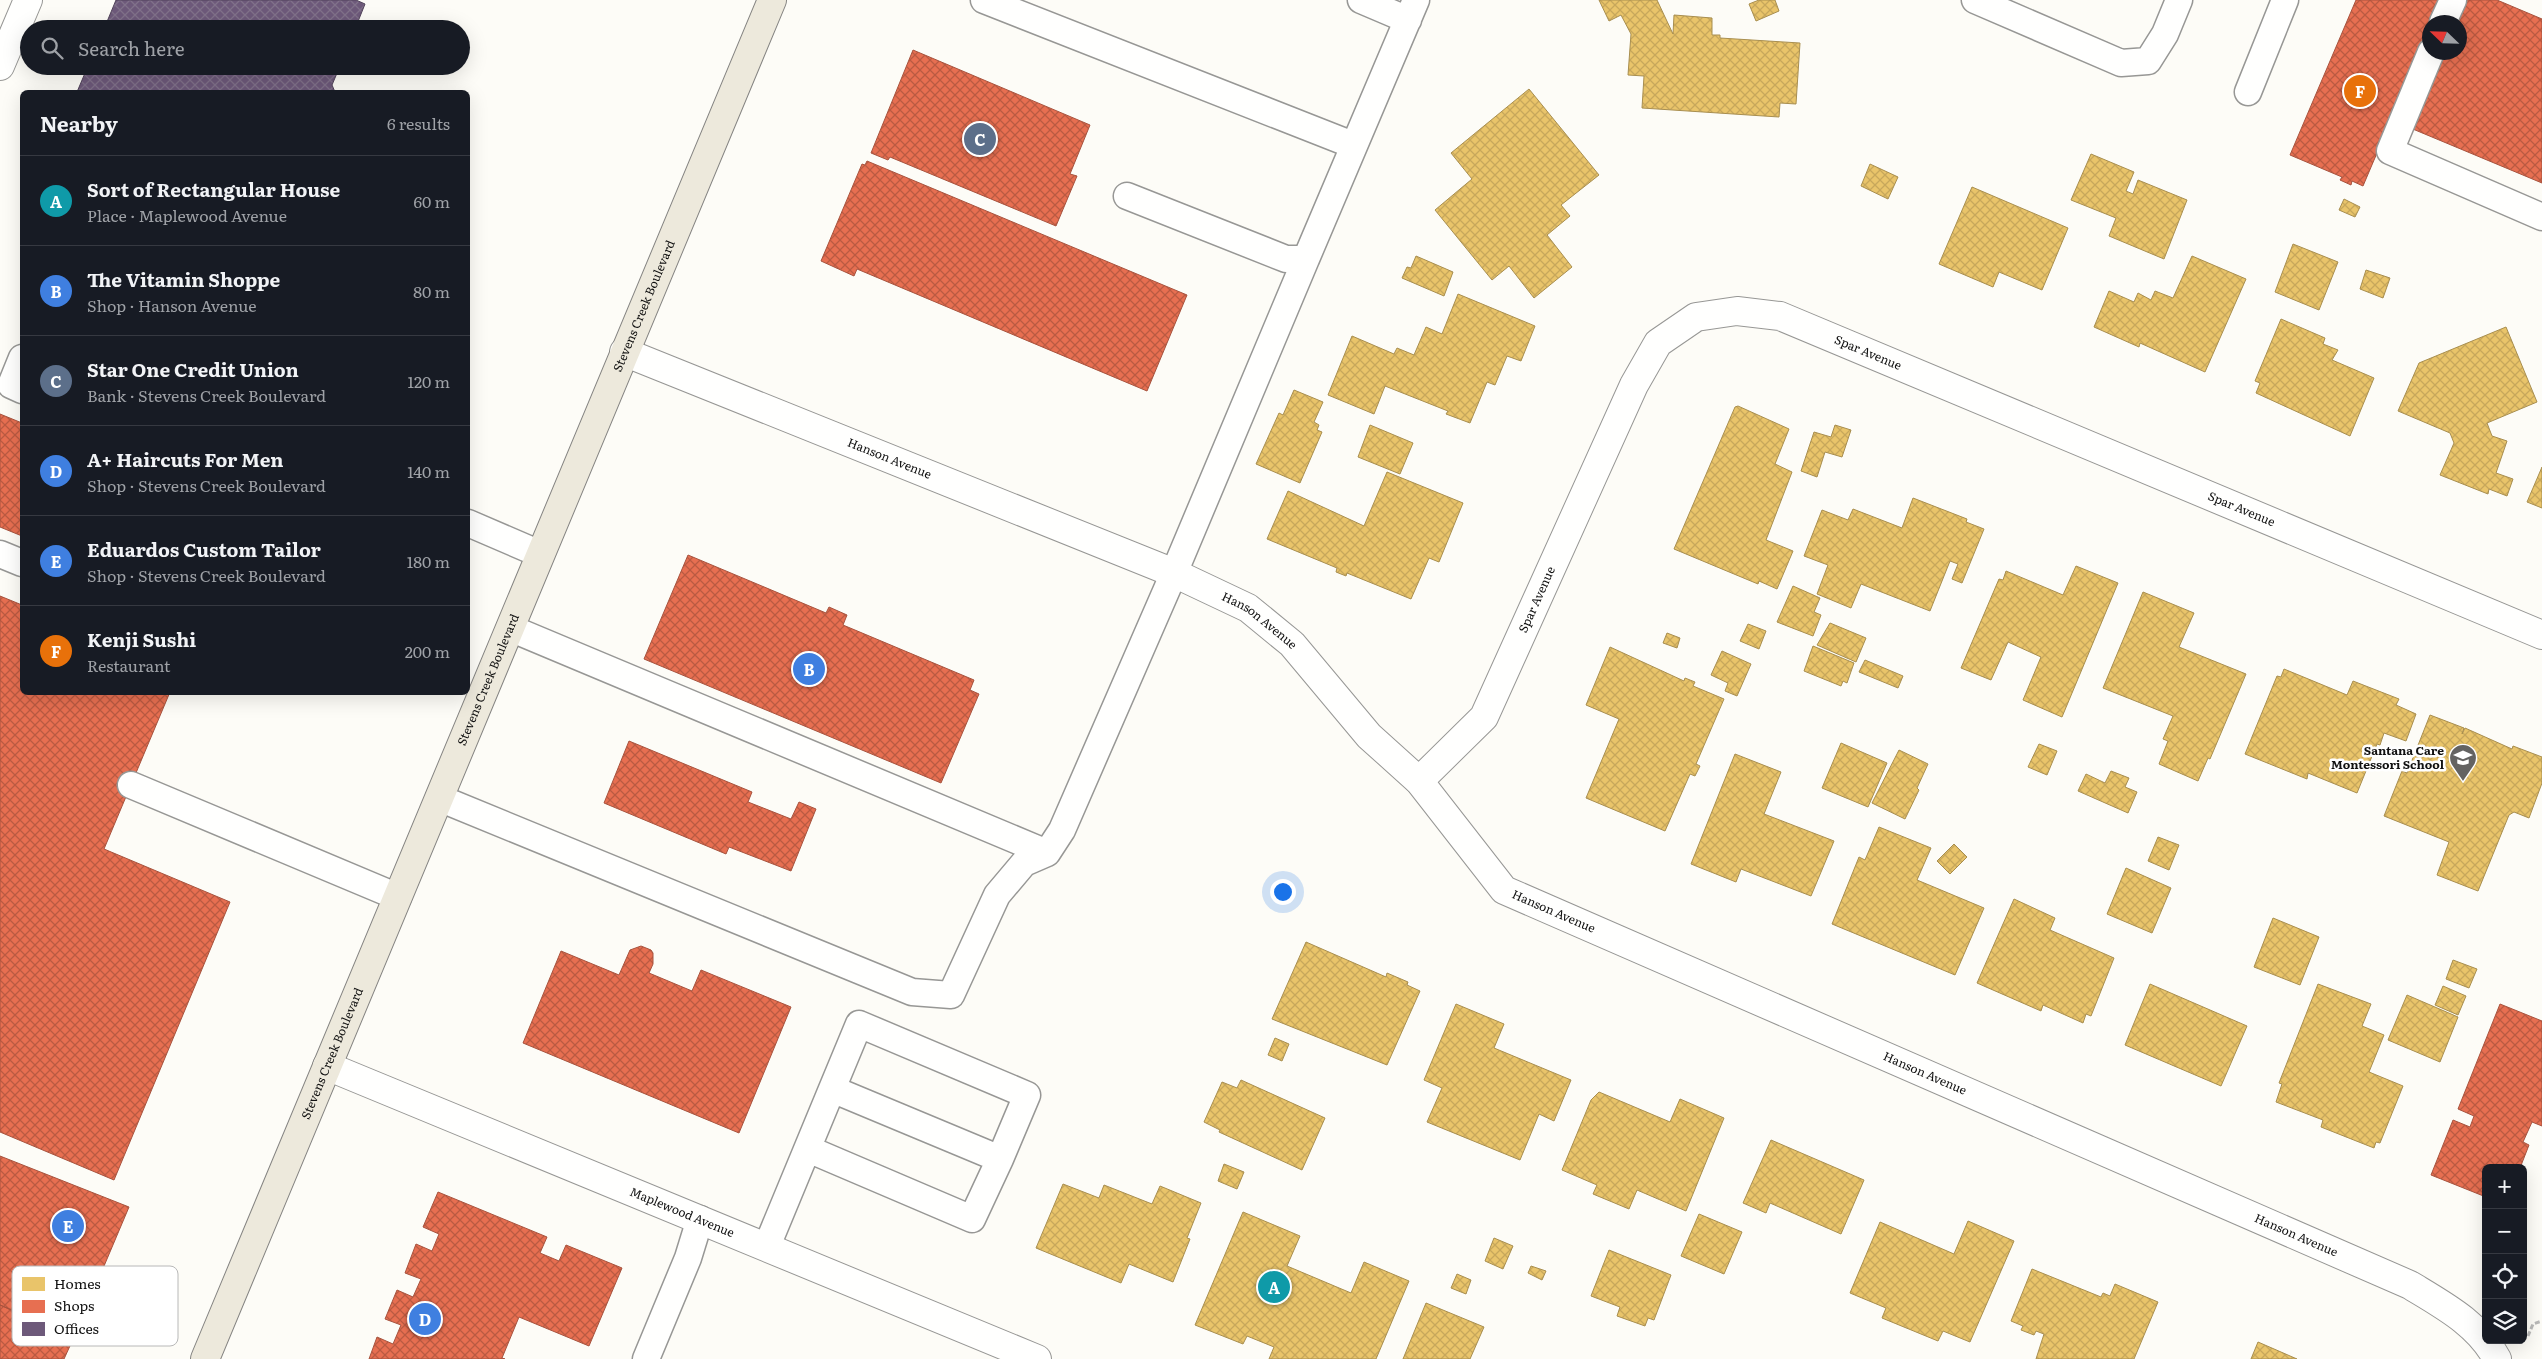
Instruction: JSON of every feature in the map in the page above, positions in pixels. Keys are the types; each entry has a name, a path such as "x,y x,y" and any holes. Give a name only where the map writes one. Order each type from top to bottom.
{"main road":[{"name":"Stevens Creek Boulevard","path":"205,1359 772,0"}],"street":[{"path":"0,66 28,0"},
{"name":"Spar Avenue","path":"1419,781 1484,717 1634,385 1658,343 1696,317 1737,311 1780,316 2542,635"},
{"name":"Hanson Avenue","path":"624,352 1174,573 1248,608 1292,644 1368,736 1419,781 1504,890 2410,1285 2458,1314 2492,1349 2497,1359"},
{"name":"Maplewood Avenue","path":"327,1066 1037,1359"}],"lane":[{"path":"984,0 1353,145"},
{"path":"439,798 912,992 951,995 997,895 1024,863 1047,853 1062,830 1174,573 1353,145 1412,10 1361,0"},
{"path":"1975,0 2121,63 2148,61 2165,34 2179,0"},
{"path":"2248,92 2285,0"},
{"path":"2447,15 2453,0"},
{"path":"2428,60 2390,151 2542,216"},
{"path":"1127,196 1286,260 1306,259"},
{"path":"11,388 20,363"},
{"path":"470,523 540,554"},
{"path":"0,554 20,562"},
{"path":"510,628 1047,853"},
{"path":"131,786 398,897"},
{"path":"767,1246 859,1024 1027,1095 972,1219 808,1149"},
{"path":"832,1089 1000,1159"},
{"path":"646,1359 688,1258 700,1219"}],"building: Homes":[{"path":"1599,0 1657,0 1673,34 1674,15 1712,18 1712,35 1720,35 1720,38 1800,43 1796,104 1780,103 1779,117 1642,108 1644,76 1628,75 1631,34 1621,15 1609,21"},
{"path":"1759,0 1775,0 1779,11 1756,21 1749,4"},
{"path":"1529,89 1599,175 1561,205 1570,216 1547,235 1572,267 1534,298 1509,266 1492,280 1435,210 1472,179 1451,153"},
{"path":"2091,154 2134,172 2126,191 2133,194 2138,180 2187,200 2164,259 2109,236 2116,218 2071,200"},
{"path":"1870,164 1898,177 1888,199 1861,186"},
{"path":"1972,187 2068,228 2042,290 1999,272 1993,287 1939,264"},
{"path":"2344,199 2360,207 2355,217 2339,210"},
{"path":"2293,244 2338,262 2319,310 2275,292"},
{"path":"1416,256 1453,272 1444,296 1402,278 1407,267 1411,268"},
{"path":"2192,256 2246,279 2205,372 2140,343 2139,347 2094,327 2109,291 2134,302 2138,293 2151,300 2155,291 2173,298"},
{"path":"2366,270 2390,278 2383,298 2360,289"},
{"path":"1458,294 1535,326 1521,361 1507,356 1495,385 1487,382 1470,423 1446,414 1448,411 1385,386 1374,414 1328,395 1352,336 1394,354 1397,348 1414,355 1426,327 1442,334"},
{"path":"2281,319 2325,338 2323,344 2338,350 2332,360 2374,378 2350,436 2256,393 2260,383 2255,381"},
{"path":"2506,327 2537,402 2487,423 2492,436 2507,441 2496,473 2513,479 2507,496 2489,489 2488,494 2440,475 2454,443 2450,433 2398,411 2419,363"},
{"path":"1294,390 1323,402 1314,422 1319,425 1317,430 1322,432 1300,483 1256,464 1279,413 1283,415"},
{"path":"1738,406 1789,429 1775,464 1792,472 1766,540 1793,551 1777,589 1759,581 1758,584 1674,549 1735,407"},
{"path":"1370,425 1413,443 1400,474 1358,457"},
{"path":"1835,425 1851,430 1842,457 1825,452 1817,477 1801,471 1814,432 1831,437"},
{"path":"2542,467 2542,508 2527,502"},
{"path":"1387,472 1463,503 1439,562 1429,558 1411,599 1347,573 1346,576 1336,572 1337,568 1267,539 1288,491 1364,526"},
{"path":"1913,498 1967,519 1966,522 1984,529 1962,583 1952,579 1958,564 1950,561 1930,611 1861,584 1851,608 1817,594 1828,565 1804,556 1822,510 1848,520 1853,509 1902,528"},
{"path":"2076,566 2118,583 2062,717 2023,700 2041,657 2008,642 1991,680 1961,668 1999,579 2003,580 2006,571 2063,595"},
{"path":"1793,586 1820,598 1814,612 1821,615 1813,636 1777,622"},
{"path":"2143,592 2194,613 2179,647 2246,674 2210,759 2208,758 2198,781 2159,764 2168,741 2163,739 2173,716 2103,688"},
{"path":"1830,623 1866,638 1856,662 1817,645"},
{"path":"1748,624 1766,631 1759,649 1740,641"},
{"path":"1667,633 1680,638 1677,648 1663,643"},
{"path":"1813,646 1854,663 1847,683 1843,681 1841,686 1804,671"},
{"path":"1610,647 1684,681 1685,678 1695,682 1693,686 1724,699 1696,764 1700,766 1695,776 1690,774 1665,831 1586,798 1619,719 1586,705"},
{"path":"1722,651 1751,664 1737,696 1725,691 1728,683 1711,675"},
{"path":"1865,660 1903,676 1898,688 1859,672"},
{"path":"2284,669 2347,695 2353,681 2399,699 2396,705 2416,714 2406,741 2384,733 2380,745 2377,744 2357,793 2308,773 2307,779 2245,754 2277,676 2281,677"},
{"path":"2430,715 2464,728 2462,734 2465,728 2512,749 2513,746 2542,757 2542,783 2529,818 2514,812 2509,815 2478,891 2437,875 2449,842 2384,816 2402,771 2407,773"},
{"path":"1841,743 1887,763 1868,807 1822,788"},
{"path":"2039,744 2057,751 2047,775 2028,767"},
{"path":"1899,750 1928,764 1917,788 1919,790 1905,819 1872,803"},
{"path":"1735,754 1781,772 1764,814 1834,841 1811,896 1741,869 1736,882 1691,864"},
{"path":"2111,771 2129,778 2125,787 2137,792 2128,813 2078,791 2086,774 2105,783"},
{"path":"1879,827 1931,848 1917,880 1984,908 1955,975 1832,924 1859,857 1865,860"},
{"path":"2158,837 2179,845 2169,870 2148,861"},
{"path":"1954,844 1967,857 1950,874 1937,861"},
{"path":"2126,868 2171,888 2152,933 2107,914"},
{"path":"2014,899 2055,918 2050,930 2114,958 2091,1016 2086,1014 2083,1023 2043,1005 2041,1011 1977,983"},
{"path":"2273,918 2319,937 2300,985 2254,967"},
{"path":"1306,942 1386,977 1387,973 1408,982 1407,985 1420,991 1387,1065 1272,1019"},
{"path":"2453,960 2477,969 2469,988 2446,979"},
{"path":"2150,984 2247,1026 2221,1086 2125,1045"},
{"path":"2318,984 2371,1004 2362,1026 2384,1035 2369,1072 2403,1086 2380,1143 2376,1142 2374,1148 2321,1127 2323,1120 2276,1102 2282,1084 2279,1083"},
{"path":"2443,986 2466,996 2458,1015 2435,1005"},
{"path":"2407,995 2458,1017 2440,1062 2388,1040"},
{"path":"1456,1004 1504,1024 1494,1048 1571,1080 1554,1121 1539,1114 1520,1160 1427,1122 1442,1088 1424,1080"},
{"path":"1275,1038 1289,1044 1282,1061 1268,1055"},
{"path":"1241,1080 1325,1118 1302,1170 1219,1132 1220,1130 1204,1122 1222,1082 1237,1088"},
{"path":"1599,1092 1670,1122 1680,1099 1724,1118 1686,1211 1637,1190 1629,1209 1593,1194 1597,1185 1562,1170 1591,1100"},
{"path":"1771,1140 1864,1180 1841,1234 1770,1203 1766,1213 1743,1203"},
{"path":"1224,1164 1244,1172 1237,1189 1218,1181"},
{"path":"1063,1184 1099,1198 1104,1185 1152,1204 1160,1186 1201,1203 1187,1238 1190,1239 1173,1282 1129,1264 1121,1283 1036,1248"},
{"path":"1243,1212 1300,1236 1287,1266 1351,1293 1364,1262 1409,1281 1376,1359 1269,1359 1274,1347 1247,1336 1243,1344 1195,1325"},
{"path":"1699,1214 1742,1232 1724,1274 1681,1256"},
{"path":"1968,1221 2014,1241 1970,1342 1943,1331 1938,1341 1882,1318 1886,1308 1850,1293 1880,1222 1954,1254"},
{"path":"1494,1238 1513,1246 1503,1269 1485,1261"},
{"path":"1609,1250 1671,1275 1654,1320 1648,1318 1645,1326 1617,1316 1620,1307 1591,1296"},
{"path":"1531,1266 1546,1271 1542,1280 1528,1273"},
{"path":"2032,1269 2101,1297 2103,1293 2110,1296 2115,1284 2158,1302 2134,1359 2036,1359 2044,1334 2036,1331 2034,1335 2021,1330 2023,1326 2011,1321"},
{"path":"1457,1274 1471,1280 1466,1294 1451,1288"},
{"path":"1426,1303 1484,1327 1470,1359 1403,1359"},
{"path":"2258,1342 2297,1359 2251,1359"}],"building: Shops":[{"path":"2356,0 2444,0 2436,15 2422,15 2422,47 2363,186 2352,181 2351,185 2340,180 2342,177 2290,155"},
{"path":"2461,0 2497,0 2542,19 2542,183 2408,127 2436,60 2467,60 2467,15 2454,15"},
{"path":"913,50 1090,125 1070,174 1077,176 1056,226 890,157 888,160 871,153"},
{"path":"867,161 1187,295 1147,391 857,269 854,276 821,261 862,164 865,165"},
{"path":"0,414 20,422 20,535 0,527"},
{"path":"688,555 826,613 829,607 847,615 843,625 974,680 970,690 979,694 941,783 644,659"},
{"path":"0,596 20,604 20,695 169,695 104,849 230,902 114,1180 0,1132"},
{"path":"629,741 752,792 748,802 791,819 799,802 816,809 791,871 729,847 726,854 604,803"},
{"path":"641,946 651,950 653,953 653,964 649,973 692,991 701,970 791,1007 739,1133 523,1043 561,951 619,975 630,950"},
{"path":"2500,1004 2542,1021 2542,1126 2532,1122 2523,1142 2529,1145 2522,1164 2482,1164 2482,1195 2431,1175 2453,1120 2470,1127 2474,1116 2458,1109"},
{"path":"0,1156 129,1207 104,1266 12,1266 12,1310 0,1305"},
{"path":"438,1192 547,1237 540,1253 559,1261 566,1245 622,1268 589,1346 519,1317 502,1358 505,1359 369,1359 377,1337 393,1344 401,1325 385,1319 397,1290 413,1297 421,1279 405,1273 416,1244 432,1251 439,1234 423,1227"},
{"path":"0,1305 12,1310 12,1346 70,1346 64,1359 0,1359"}],"building: Offices":[{"path":"116,0 356,0 365,4 359,20 108,20"},
{"path":"84,75 336,75 332,85 334,90 78,90"}],"place":[{"name":"Kenji Sushi","path":"2360,91"},
{"name":"Star One Credit Union","path":"980,139"},
{"name":"The Vitamin Shoppe","path":"809,669"},
{"name":"Santana Care Montessori School","path":"2463,782"},
{"name":"Eduardos Custom Tailor","path":"68,1226"},
{"name":"Sort of Rectangular House","path":"1274,1287"},
{"name":"A+ Haircuts For Men","path":"425,1319"}]}
